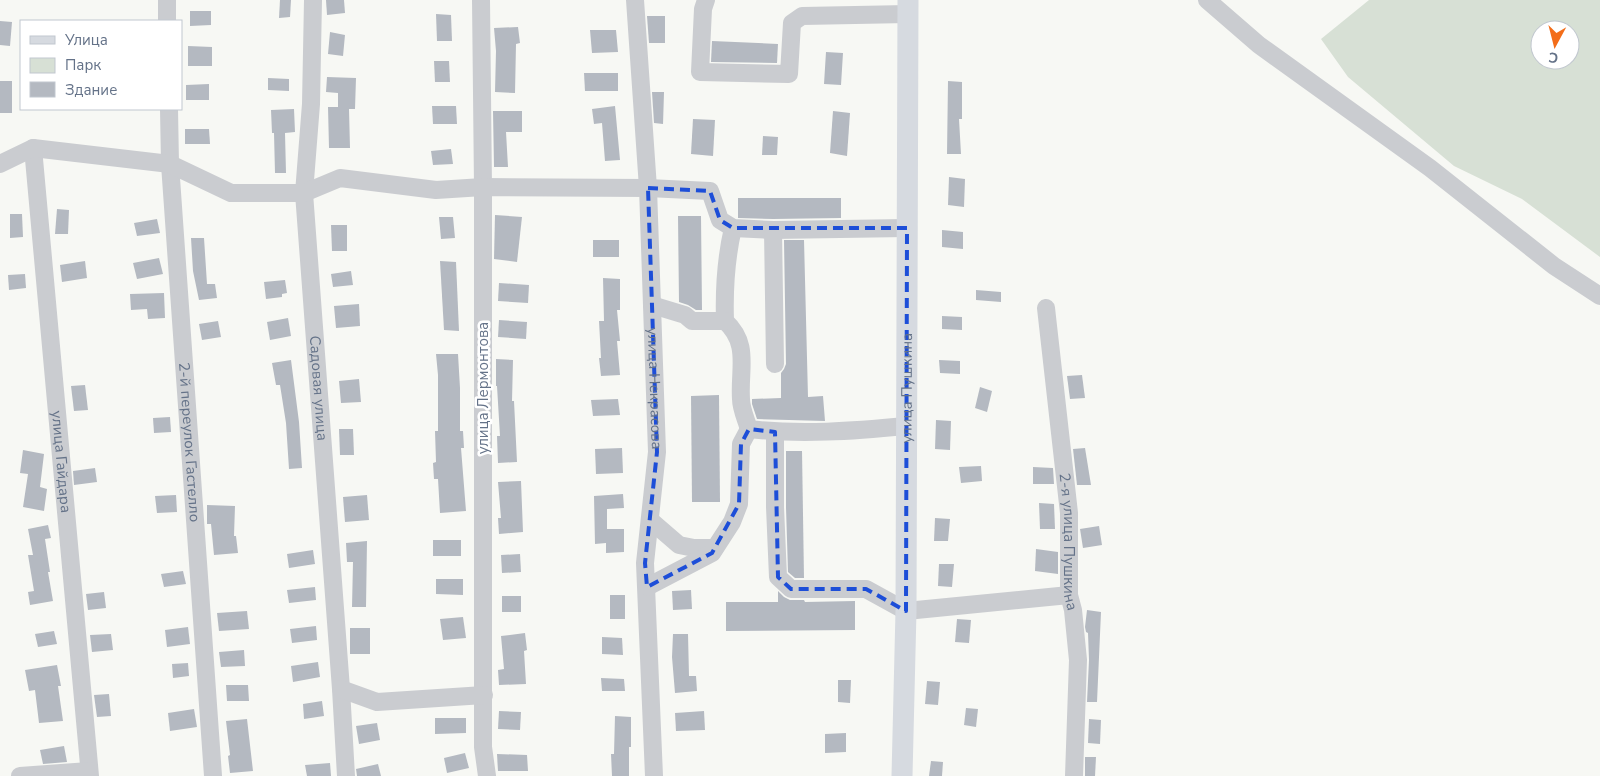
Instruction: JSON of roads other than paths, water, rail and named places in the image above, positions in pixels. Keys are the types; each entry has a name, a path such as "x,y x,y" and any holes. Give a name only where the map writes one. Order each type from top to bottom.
{"main road":[{"name":"улица Пушкина","path":"902,776 906,611 908,7"}],"street":[{"path":"167,0 167,20"},
{"name":"Садовая улица","path":"313,0 311,104 304,193 346,776"},
{"name":"улица Лермонтова","path":"481,0 483,747 487,776"},
{"name":"улица Некрасова","path":"635,0 648,188 657,452 645,563 654,776"},
{"path":"706,0 703,9 700,72 789,74 792,23 802,16 908,7"},
{"path":"822,15 833,0"},
{"path":"1207,0 1259,45 1430,168 1554,266 1600,296"},
{"name":"2-й переулок Гастелло","path":"169,110 170,164 213,776"},
{"path":"0,164 33,148 170,164 232,193 304,193 340,178 436,190 483,187 648,188 710,192 720,220 733,228 774,230 907,228"},
{"name":"улица Гайдара","path":"33,148 89,773"},
{"path":"647,587 712,554 732,522 739,504 740,444 749,429 741,400 741,344 734,330 725,321 724,294 729,245 733,228"},
{"path":"774,230 775,364"},
{"path":"652,304 685,315 692,321 725,321"},
{"name":"2-я улица Пушкина","path":"1046,308 1069,513 1069,595 1073,610 1078,660 1074,776"},
{"path":"749,429 775,432 867,430 906,426"},
{"path":"775,432 778,577 791,589 866,590 906,611 1069,595"},
{"path":"650,520 679,545 715,548"},
{"path":"341,688 377,702 484,695"},
{"path":"20,776 89,773"}]}
